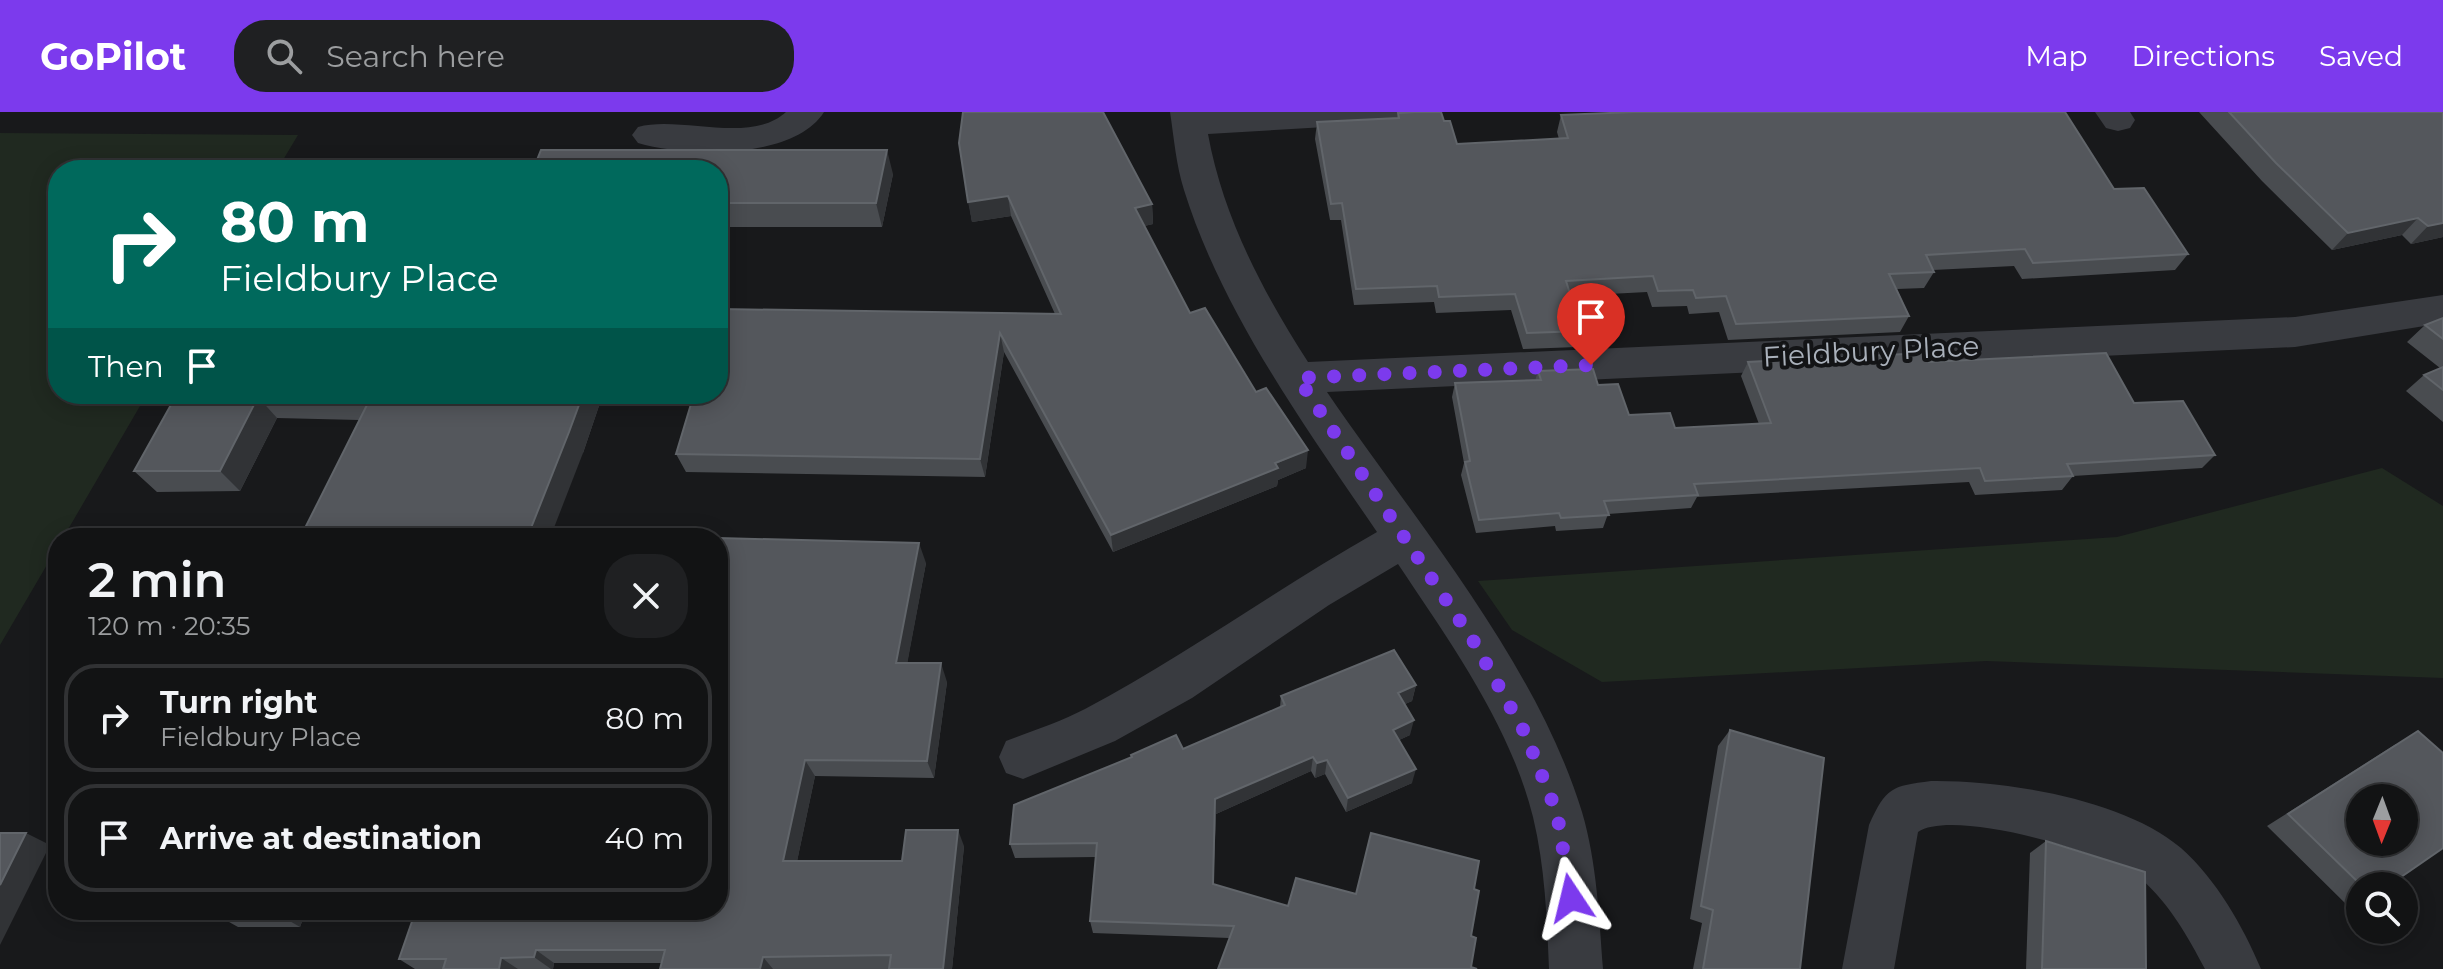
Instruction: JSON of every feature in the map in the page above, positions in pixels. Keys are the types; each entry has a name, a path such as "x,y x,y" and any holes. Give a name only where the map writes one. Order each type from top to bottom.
{"street":[{"path":"650,135 762,137 796,126 807,112"},
{"path":"1394,112 1188,118 1203,192 1236,269 1269,332 1474,642 1525,733 1557,813 1571,898 1576,969"},
{"name":"Fieldbury Place","path":"1298,378 2295,332 2443,309"},
{"path":"1023,757 1098,726 1175,683 1313,591 1405,538"},
{"path":"1868,968 1894,825 1905,808 1929,802 1994,806 2096,829 2148,854 2182,886 2209,924 2234,969"}],"shaded area":[{"path":"0,133 298,135 283,160 48,160 48,404 141,404 69,528 48,528 48,563 0,645"},
{"path":"2382,468 2443,506 2443,678 1986,661 1602,682 1512,630 1478,581 2117,537"}],"building":[{"path":"963,112 1103,112 1152,204 1135,208 1190,313 1205,308 1256,392 1266,388 1308,450 1275,463 1278,468 1111,535 1000,333 980,459 676,454 691,404 728,404 728,309 1061,314 1008,196 968,202 959,143"},
{"path":"1441,112 1444,121 1450,121 1457,144 1568,138 1561,115 1634,112 2065,112 2114,189 2144,188 2188,254 2033,263 2025,249 1926,255 1934,272 1889,274 1909,316 1736,324 1726,296 1696,298 1693,290 1658,291 1653,276 1566,281 1582,331 1527,333 1515,294 1439,297 1437,286 1356,289 1342,203 1331,204 1317,122 1399,118 1398,113"},
{"path":"2229,112 2443,112 2443,223 2428,226 2418,218 2348,233"},
{"path":"541,150 887,150 876,203 728,203 728,160 537,160"},
{"path":"2443,318 2443,339 2425,325"},
{"path":"1925,353 1929,362 2106,353 2134,403 2183,401 2215,455 2067,464 2073,476 1985,481 1980,468 1694,484 1698,495 1604,501 1609,515 1561,518 1559,513 1479,520 1465,462 1470,461 1455,383 1541,380 1538,371 1593,369 1598,385 1618,384 1629,415 1670,413 1675,428 1771,423 1748,362"},
{"path":"2443,367 2443,390 2424,375"},
{"path":"171,404 254,404 220,471 134,471"},
{"path":"367,404 579,404 531,528 305,528"},
{"path":"728,538 919,543 896,663 941,663 927,761 805,760 783,861 902,861 906,830 958,830 943,969 889,969 891,955 763,957 760,969 660,969 665,950 536,950 534,957 501,958 499,969 443,969 446,959 399,959 413,920 728,920"},
{"path":"1394,650 1416,685 1398,693 1414,720 1393,730 1416,769 1348,798 1327,760 1317,763 1313,757 1215,799 1213,884 1288,906 1296,878 1356,894 1371,833 1479,861 1474,889 1479,891 1471,936 1476,938 1471,967 1477,969 1218,969 1234,926 1090,921 1097,843 1010,844 1014,805 1132,757 1176,735 1183,749 1285,705 1281,696"},
{"path":"1730,730 1824,758 1800,969 1703,969 1713,910 1701,906"},
{"path":"2418,731 2443,753 2443,848 2408,872 2348,872 2288,814"},
{"path":"0,833 26,833 0,885"},
{"path":"2046,841 2145,872 2146,969 2042,969"}],"route":[{"path":"1571,898 1557,813 1525,733 1474,642 1298,378 1591,365"}]}
